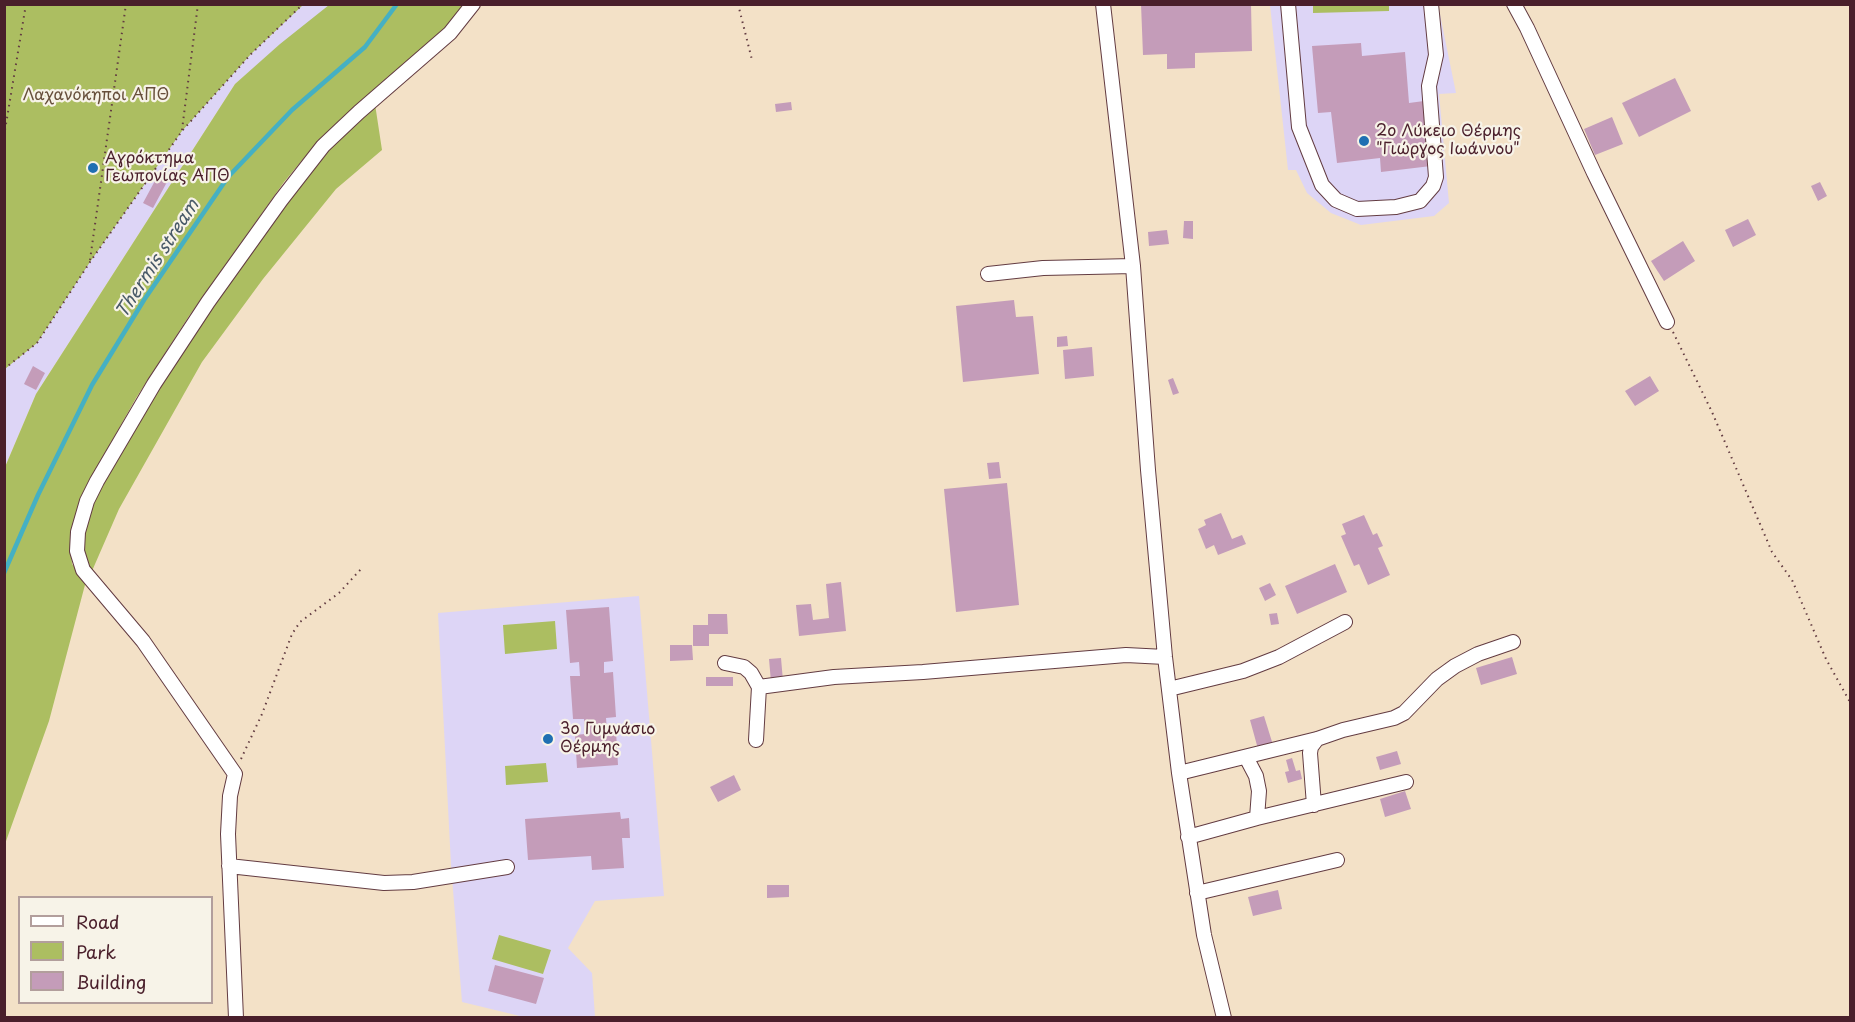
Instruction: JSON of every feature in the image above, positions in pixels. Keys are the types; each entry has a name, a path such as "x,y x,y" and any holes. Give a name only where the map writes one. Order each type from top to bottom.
{"street":[{"path":"236,1017 229,866 230,796 235,774 128,622 83,570 77,551 81,519 97,481 154,384 208,302 281,200 323,146 450,33 473,4"},
{"path":"1103,4 1132,266 1147,458 1179,773 1206,946 1224,1017"},
{"path":"1288,4 1299,127 1322,185 1336,200 1357,209 1396,207 1420,201 1433,186 1436,164 1429,86 1436,55 1431,4"},
{"path":"1514,4 1668,322"},
{"path":"988,274 1043,268 1132,266"},
{"path":"1169,689 1243,671 1279,657 1345,622"},
{"path":"1179,773 1394,718 1404,713 1437,679 1455,666 1478,654 1513,642"},
{"path":"759,687 834,677 1126,655 1166,657"},
{"path":"725,663 744,667 751,673 759,687 756,740"},
{"path":"1314,805 1310,753 1317,739"},
{"path":"1246,757 1256,776 1259,791 1257,818"},
{"path":"1188,837 1406,782"},
{"path":"1197,893 1337,860"},
{"path":"229,866 384,883 413,882 507,867"}],"path":[{"path":"4,136 26,4"},
{"path":"90,262 126,4"},
{"path":"182,131 198,4"},
{"path":"4,369 38,343 90,262 182,131 251,54 303,4"},
{"path":"738,4 752,60"},
{"path":"1668,322 1712,412 1772,552 1792,580 1826,659 1851,702"},
{"path":"235,774 262,714 292,634 300,622 339,593 362,569"}],"shaded area":[{"name":"Λαχανόκηποι ΑΠΘ","path":"5,5 330,5 235,84 36,394 5,467"},
{"name":"2ο Λύκειο Θέρμης \"Γιώργος Ιωάννου\"","path":"1270,5 1438,5 1456,93 1439,94 1449,203 1434,216 1361,225 1331,213 1307,193 1296,170 1288,170"},
{"name":"3ο Γυμνάσιο Θέρμης","path":"639,596 664,896 595,901 568,948 592,973 595,1017 524,1017 462,1002 451,865 438,613"}],"green space":[{"name":"Λαχανόκηποι ΑΠΘ","path":"5,4 303,5 251,54 182,131 90,262 37,343 5,369"},
{"path":"329,5 466,5 457,20 318,141 284,182 189,316 136,398 90,480 78,507 70,537 72,564 86,581 49,721 5,844 5,467 36,394 235,84"},
{"path":"1313,5 1389,5 1389,11 1313,13"},
{"path":"375,104 382,150 336,189 263,279 202,362 119,509 92,571 86,563 82,540 92,501 156,387 299,178"},
{"path":"555,621 557,649 505,654 503,625"},
{"path":"546,763 548,782 506,785 505,766"},
{"path":"499,935 551,950 543,974 492,959"}],"building":[{"path":"1141,4 1251,4 1252,51 1195,53 1195,68 1167,69 1167,54 1143,55"},
{"path":"1361,43 1362,56 1405,52 1409,103 1424,101 1431,166 1381,172 1380,158 1337,163 1331,112 1318,113 1312,46"},
{"path":"1675,78 1691,111 1639,137 1622,103"},
{"path":"791,102 792,110 776,112 775,104"},
{"path":"1612,117 1623,144 1595,155 1584,129"},
{"path":"157,177 167,182 153,208 143,203"},
{"path":"1820,182 1827,196 1818,201 1811,186"},
{"path":"1748,219 1756,235 1733,247 1725,230"},
{"path":"1184,221 1193,221 1193,239 1183,238"},
{"path":"1167,230 1169,244 1149,246 1148,232"},
{"path":"1683,241 1695,261 1664,281 1651,261"},
{"path":"1014,300 1016,317 1033,316 1039,374 963,382 956,306"},
{"path":"1067,336 1068,346 1057,347 1057,337"},
{"path":"1092,347 1094,376 1065,379 1063,350"},
{"path":"33,366 45,373 36,390 24,384"},
{"path":"1650,376 1659,391 1635,406 1625,391"},
{"path":"1173,378 1179,393 1173,395 1168,380"},
{"path":"999,462 1001,478 989,479 987,463"},
{"path":"1007,483 1019,605 956,612 944,489"},
{"path":"1221,513 1232,539 1242,535 1246,544 1218,555 1214,545 1206,549 1198,529 1206,525 1204,520"},
{"path":"1364,515 1373,535 1377,533 1383,546 1378,548 1390,575 1368,585 1359,564 1354,566 1341,536 1346,534 1342,524"},
{"path":"1335,564 1347,592 1297,614 1285,586"},
{"path":"841,582 846,631 799,636 796,605 811,604 813,620 829,618 826,584"},
{"path":"1270,583 1276,595 1265,601 1259,588"},
{"path":"609,607 613,661 604,662 604,673 613,672 616,717 606,718 607,731 616,731 618,765 577,768 575,735 585,734 584,719 573,719 570,676 580,676 579,662 570,663 566,610"},
{"path":"1277,613 1279,624 1271,625 1269,614"},
{"path":"708,614 727,614 728,634 709,634 709,646 693,646 693,625 708,625"},
{"path":"670,645 692,645 693,660 670,661"},
{"path":"1512,657 1517,674 1481,685 1476,668"},
{"path":"781,658 783,681 771,682 769,659"},
{"path":"706,677 733,677 733,686 706,686"},
{"path":"1264,716 1273,745 1258,749 1250,720"},
{"path":"1397,751 1401,764 1380,770 1376,757"},
{"path":"1292,758 1296,771 1300,770 1302,779 1288,783 1285,772 1289,771 1286,760"},
{"path":"734,775 741,790 718,802 710,787"},
{"path":"1405,791 1411,809 1385,817 1380,799"},
{"path":"620,812 621,819 629,818 630,838 622,838 624,868 592,870 591,856 528,860 525,819"},
{"path":"767,885 789,885 789,897 767,898"},
{"path":"1278,890 1282,909 1253,916 1248,897"},
{"path":"495,965 544,978 536,1004 488,991"}],"waterway":[{"name":"Thermis stream","path":"4,573 38,495 92,385 144,300 228,177 292,110 365,47 397,4"}],"place":[{"name":"2ο Λύκειο Θέρμης \"Γιώργος Ιωάννου\"","path":"1364,141"},
{"name":"Αγρόκτημα Γεωπονίας ΑΠΘ","path":"93,168"},
{"name":"3ο Γυμνάσιο Θέρμης","path":"548,739"}]}
